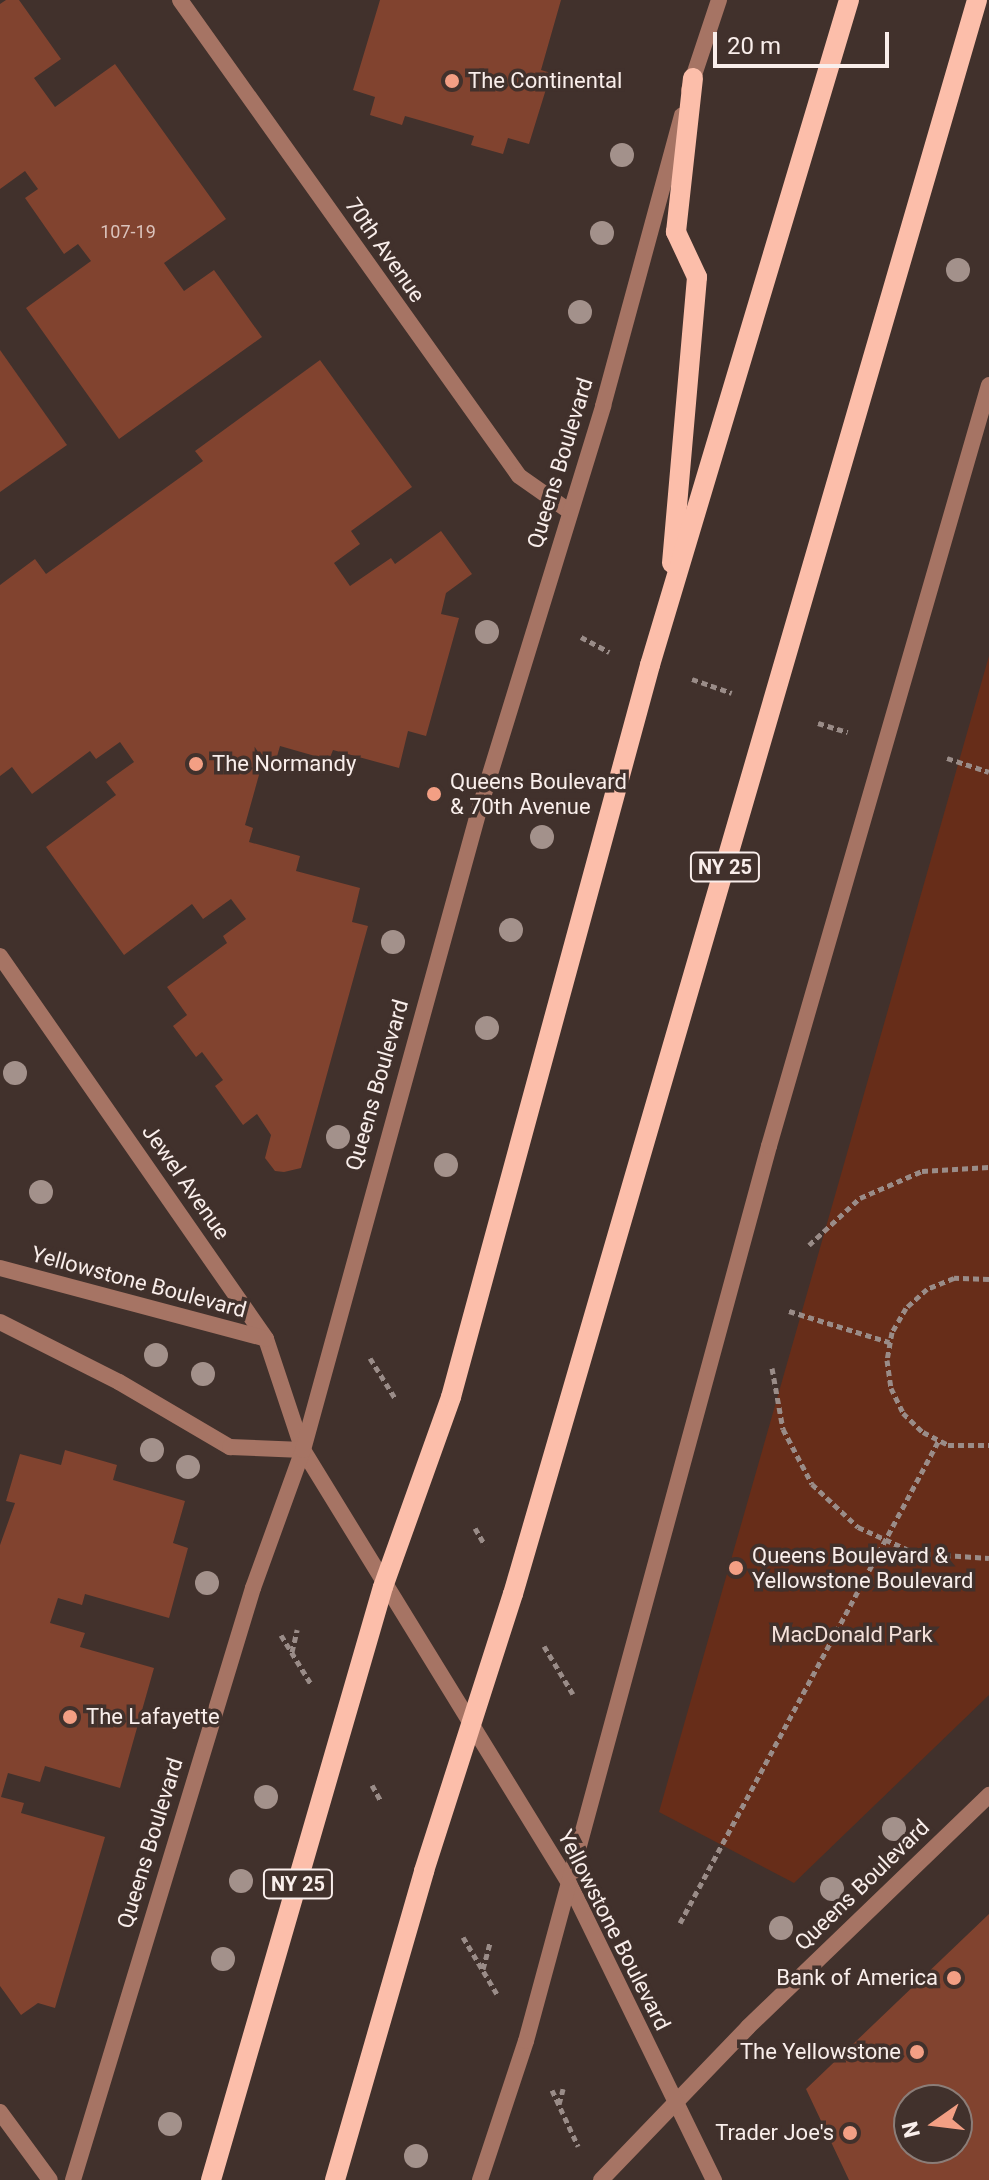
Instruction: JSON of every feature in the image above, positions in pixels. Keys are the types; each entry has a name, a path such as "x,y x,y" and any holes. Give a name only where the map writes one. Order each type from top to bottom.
{"main road":[{"name":"NY 25","path":"211,2180 383,1587 451,1397 669,606 849,0"},
{"name":"NY 25","path":"335,2180 471,1721 518,1579 977,0"},
{"path":"669,606 697,277 676,232 693,78"}],"street":[{"name":"70th Avenue","path":"180,0 519,476 569,511"},
{"name":"Queens Boulevard","path":"73,2180 253,1588 303,1450 479,810 569,511 693,78 719,0"},
{"path":"480,2180 526,2041 769,1146 989,385"},
{"name":"Jewel Avenue","path":"0,956 266,1339 303,1450 383,1587"},
{"name":"Yellowstone Boulevard","path":"0,1268 266,1339"},
{"path":"0,1322 119,1382 230,1447 303,1450"},
{"name":"Yellowstone Boulevard","path":"383,1587 471,1721 569,1883 714,2180"},
{"name":"Queens Boulevard","path":"601,2180 676,2099 989,1795"},
{"path":"0,2112 50,2180"}],"path":[{"path":"581,637 609,652"},
{"path":"692,679 732,693"},
{"path":"818,723 851,734"},
{"path":"947,758 989,772"},
{"path":"809,1245 860,1198 922,1171 989,1167"},
{"path":"989,1279 954,1278 927,1289 906,1308 889,1342 891,1388 903,1413 939,1440 976,1448 989,1445"},
{"path":"789,1311 889,1342"},
{"path":"365,1349 395,1398"},
{"path":"772,1368 783,1429 812,1484 858,1527 915,1553 989,1558"},
{"path":"680,1923 888,1541 939,1440"},
{"path":"475,1528 485,1546"},
{"path":"292,1652 297,1630"},
{"path":"280,1634 311,1684"},
{"path":"544,1646 573,1694"},
{"path":"555,1679 560,1670"},
{"path":"372,1785 381,1801"},
{"path":"463,1937 504,2006"},
{"path":"482,1970 490,1943"},
{"path":"546,2078 581,2152"},
{"path":"559,2105 563,2089"}],"green space":[{"name":"MacDonald Park","path":"989,656 989,1695 794,1883 659,1812"}],"building":[{"path":"6,0 19,0 61,59 34,78 55,107 115,64 226,219 164,263 184,291 214,270 262,337 119,439 26,308 91,261 78,244 64,254 25,198 38,189 25,171 0,189 0,4"},
{"name":"The Continental","path":"380,0 561,0 541,70 551,73 529,144 508,138 503,154 471,145 474,136 405,116 402,125 370,115 375,97 353,90"},
{"path":"0,350 67,445 0,492"},
{"name":"The Normandy","path":"320,360 412,487 351,531 360,544 334,563 350,586 391,558 395,564 441,531 472,574 446,593 441,614 459,618 426,736 408,731 399,768 333,750 329,760 280,746 276,760 264,757 245,825 253,828 249,842 300,856 296,871 360,888 352,922 368,926 301,1168 284,1172 275,1171 265,1158 271,1135 257,1114 243,1125 215,1086 223,1080 202,1052 196,1057 173,1026 187,1015 167,987 227,943 223,936 246,919 231,899 203,919 192,904 124,955 46,847 116,795 106,782 134,762 120,742 96,759 90,751 32,794 12,767 0,776 0,585 35,559 46,574 203,461 195,451"},
{"name":"The Lafayette","path":"65,1450 117,1465 113,1480 185,1501 173,1543 188,1548 169,1618 85,1594 82,1605 58,1598 50,1623 85,1633 80,1647 154,1668 120,1788 45,1766 40,1782 8,1773 1,1797 24,1803 21,1813 105,1837 55,2008 38,2003 21,2015 0,1986 0,1545 15,1503 6,1501 20,1454 61,1465"},
{"name":"The Yellowstone","path":"989,1914 989,2180 849,2180 806,2089"}],"place":[{"name":"The Continental","path":"452,81"},
{"name":"The Normandy","path":"196,764"},
{"name":"Queens Boulevard & 70th Avenue","path":"434,794"},
{"name":"Queens Boulevard & Yellowstone Boulevard","path":"736,1568"},
{"name":"The Lafayette","path":"70,1717"},
{"name":"Bank of America","path":"954,1978"},
{"name":"The Yellowstone","path":"917,2052"},
{"name":"Trader Joe's","path":"850,2133"}]}
